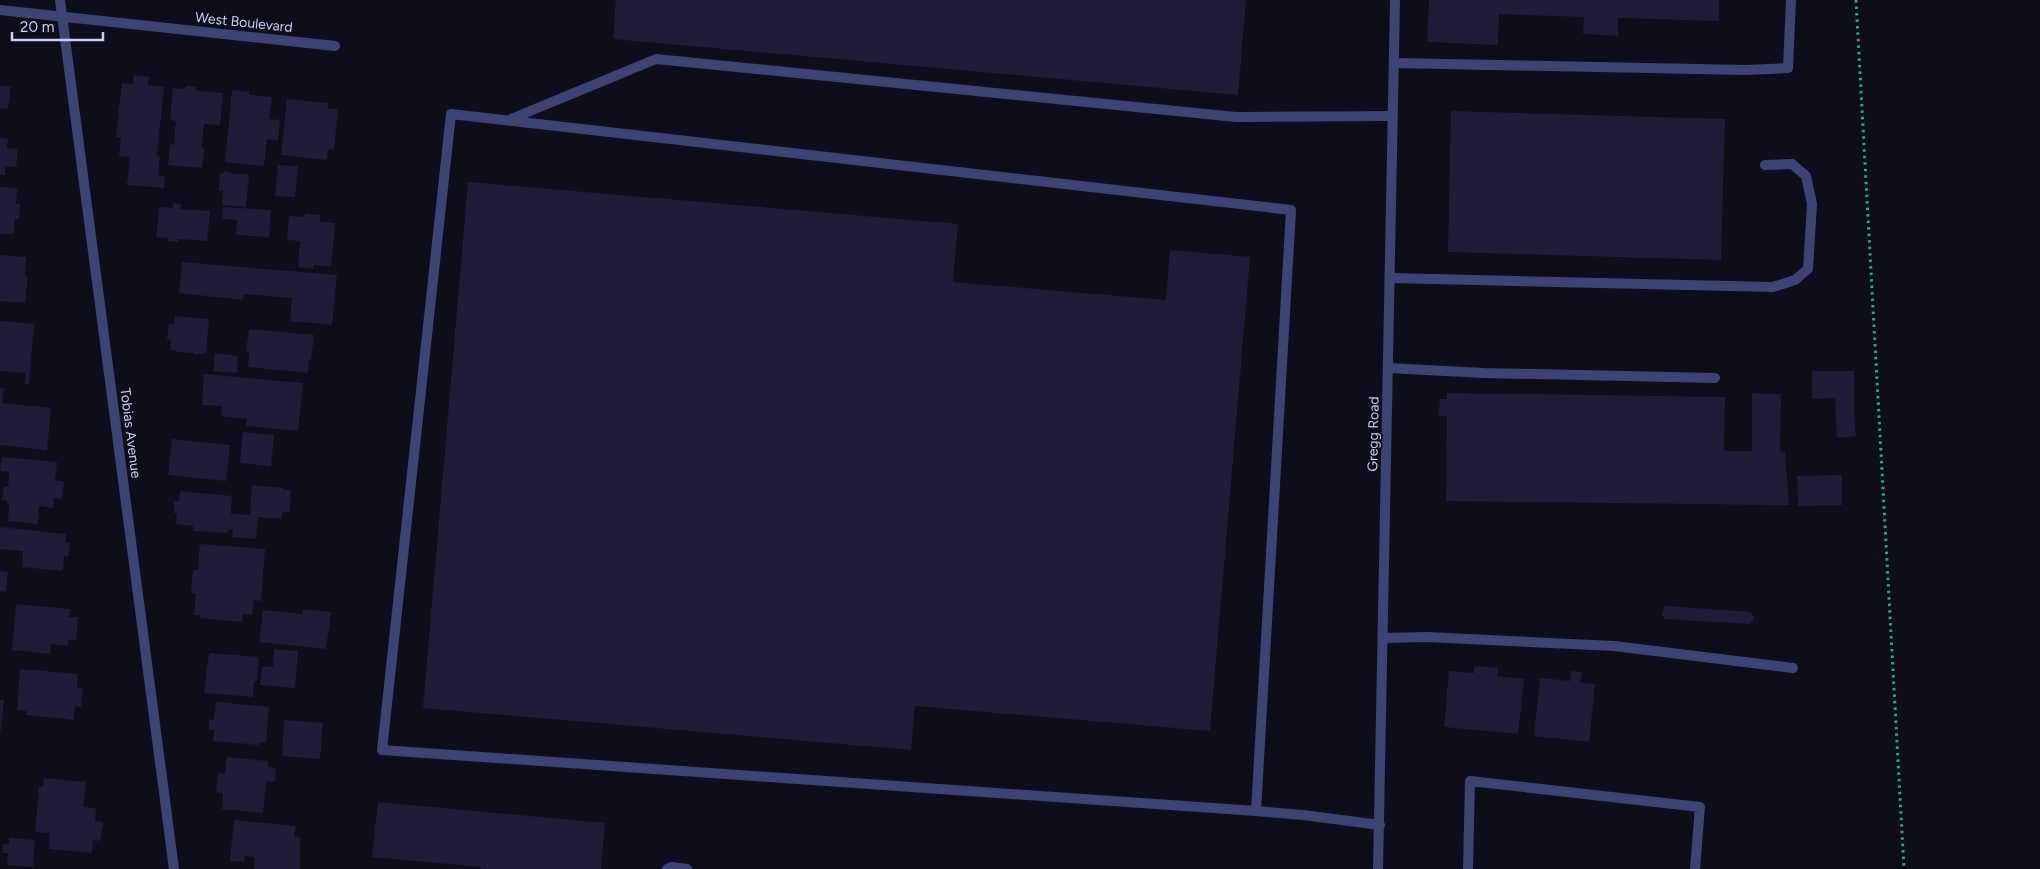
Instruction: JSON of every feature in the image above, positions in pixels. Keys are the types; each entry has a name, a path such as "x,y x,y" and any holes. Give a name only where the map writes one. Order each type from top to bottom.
{"street":[{"name":"Tobias Avenue","path":"60,0 174,869"},
{"name":"Gregg Road","path":"1378,869 1395,0"},
{"path":"1394,63 1746,70 1788,68 1791,0"},
{"name":"West Boulevard","path":"0,10 335,46"},
{"path":"509,120 656,59 1236,117 1392,116"},
{"path":"1256,811 1291,210 450,114 382,750 1256,811 1303,815 1380,826"},
{"path":"1390,278 1773,287 1795,280 1808,269 1812,204 1806,176 1792,164 1765,165"},
{"path":"1388,368 1484,373 1715,378"},
{"path":"1383,638 1427,637 1614,646 1793,668"},
{"path":"1468,869 1470,781 1700,807 1695,869"},
{"path":"667,869 671,867 687,869"}],"path":[{"path":"1856,0 1904,869"}],"building":[{"path":"616,0 1246,0 1238,95 613,39"},
{"path":"1429,0 1719,0 1719,21 1618,18 1618,36 1583,34 1584,17 1499,14 1498,45 1427,42"},
{"path":"134,75 149,77 148,85 164,87 157,155 160,156 158,175 165,176 164,188 127,185 130,157 119,156 121,137 116,137 122,83 133,84"},
{"path":"0,86 11,87 8,109 0,108"},
{"path":"186,86 196,87 196,91 223,93 220,125 204,124 202,147 205,148 202,168 168,165 170,144 174,145 176,121 170,120 173,88 185,89"},
{"path":"232,90 249,92 249,95 272,97 269,119 280,120 278,141 267,139 264,166 225,162"},
{"path":"287,99 328,103 328,109 338,109 334,150 328,149 327,160 281,155"},
{"path":"1451,111 1725,119 1721,260 1448,252"},
{"path":"0,138 8,139 7,148 18,149 16,167 5,166 5,175 0,175"},
{"path":"278,165 298,166 295,197 275,196"},
{"path":"224,171 249,175 246,207 222,205 223,191 219,191 220,173 224,173"},
{"path":"468,182 958,224 953,282 1166,300 1170,250 1250,257 1210,731 915,706 911,750 423,708"},
{"path":"0,187 17,188 16,204 20,204 19,219 15,219 13,234 0,234"},
{"path":"173,203 181,204 180,209 210,211 207,241 178,239 178,242 168,241 168,238 156,237 159,207 173,208"},
{"path":"223,207 271,210 269,237 236,235 237,220 222,219"},
{"path":"305,214 320,215 320,222 335,223 331,266 314,265 313,269 298,267 300,241 287,240 289,216 305,217"},
{"path":"0,255 26,257 25,276 28,277 25,303 0,301"},
{"path":"182,262 337,275 332,325 290,321 292,298 244,294 243,300 179,293"},
{"path":"175,316 209,319 206,353 194,355 194,353 170,350 171,340 167,339 169,324 174,324"},
{"path":"0,321 34,324 29,384 25,384 26,373 0,371"},
{"path":"249,329 314,335 308,373 248,367 249,352 246,352"},
{"path":"215,353 238,356 237,373 213,371"},
{"path":"1812,371 1854,371 1856,436 1837,438 1835,398 1812,399"},
{"path":"204,374 303,383 298,431 246,426 247,419 221,416 222,406 202,405"},
{"path":"0,388 4,389 2,403 51,408 47,450 0,445"},
{"path":"1447,393 1725,397 1724,451 1752,451 1752,393 1781,394 1780,451 1785,452 1789,505 1446,501 1447,416 1439,416 1440,399 1447,399"},
{"path":"243,432 274,435 271,466 240,463"},
{"path":"172,439 230,445 226,481 168,475"},
{"path":"2,457 57,462 55,480 64,482 62,499 54,498 53,508 39,506 38,524 8,521 9,504 7,504 7,501 2,500 4,487 8,487 9,472 0,471"},
{"path":"1842,475 1842,505 1798,506 1797,476"},
{"path":"252,485 291,490 290,512 282,512 281,519 258,517 256,539 232,537 233,530 228,530 228,533 193,531 193,526 176,524 177,513 174,513 174,501 179,501 180,491 232,496 231,514 250,515"},
{"path":"0,527 66,534 65,542 70,543 68,557 64,556 63,571 22,567 23,551 0,549"},
{"path":"200,544 265,549 261,601 254,600 252,615 243,614 242,622 199,618 200,615 194,615 196,594 191,593 193,570 198,570"},
{"path":"0,571 8,572 6,592 0,591"},
{"path":"16,604 70,609 69,617 78,617 76,640 68,640 68,646 51,644 50,654 12,650"},
{"path":"1665,606 1751,612 1754,619 1750,624 1664,619 1662,614"},
{"path":"303,609 331,612 326,649 259,642 263,610 303,614"},
{"path":"274,649 298,651 295,688 260,685 262,666 273,667"},
{"path":"209,653 259,657 257,681 254,681 253,697 204,693"},
{"path":"1474,666 1498,668 1497,676 1524,679 1518,734 1444,727 1449,671 1474,673"},
{"path":"20,669 78,674 77,688 83,688 81,707 75,706 74,720 26,715 26,711 17,710"},
{"path":"1571,671 1582,672 1580,683 1595,684 1589,742 1534,736 1540,678 1570,681"},
{"path":"0,700 4,700 1,730 0,730"},
{"path":"216,702 269,707 266,743 260,742 259,745 213,741 214,730 209,730 209,719 214,720"},
{"path":"284,720 323,723 320,759 282,756"},
{"path":"227,757 268,761 268,767 276,768 275,782 266,781 263,813 222,809 223,793 216,792 218,773 225,774"},
{"path":"44,778 86,782 83,807 96,808 95,821 103,822 100,841 93,840 92,853 49,849 50,833 35,832 39,787 43,787"},
{"path":"378,802 605,823 601,869 481,869 481,867 372,857"},
{"path":"234,820 296,826 294,836 300,837 300,869 254,869 255,857 245,856 244,862 230,861"},
{"path":"9,838 35,840 33,867 7,865 8,853 3,853 3,844 9,845"}]}
